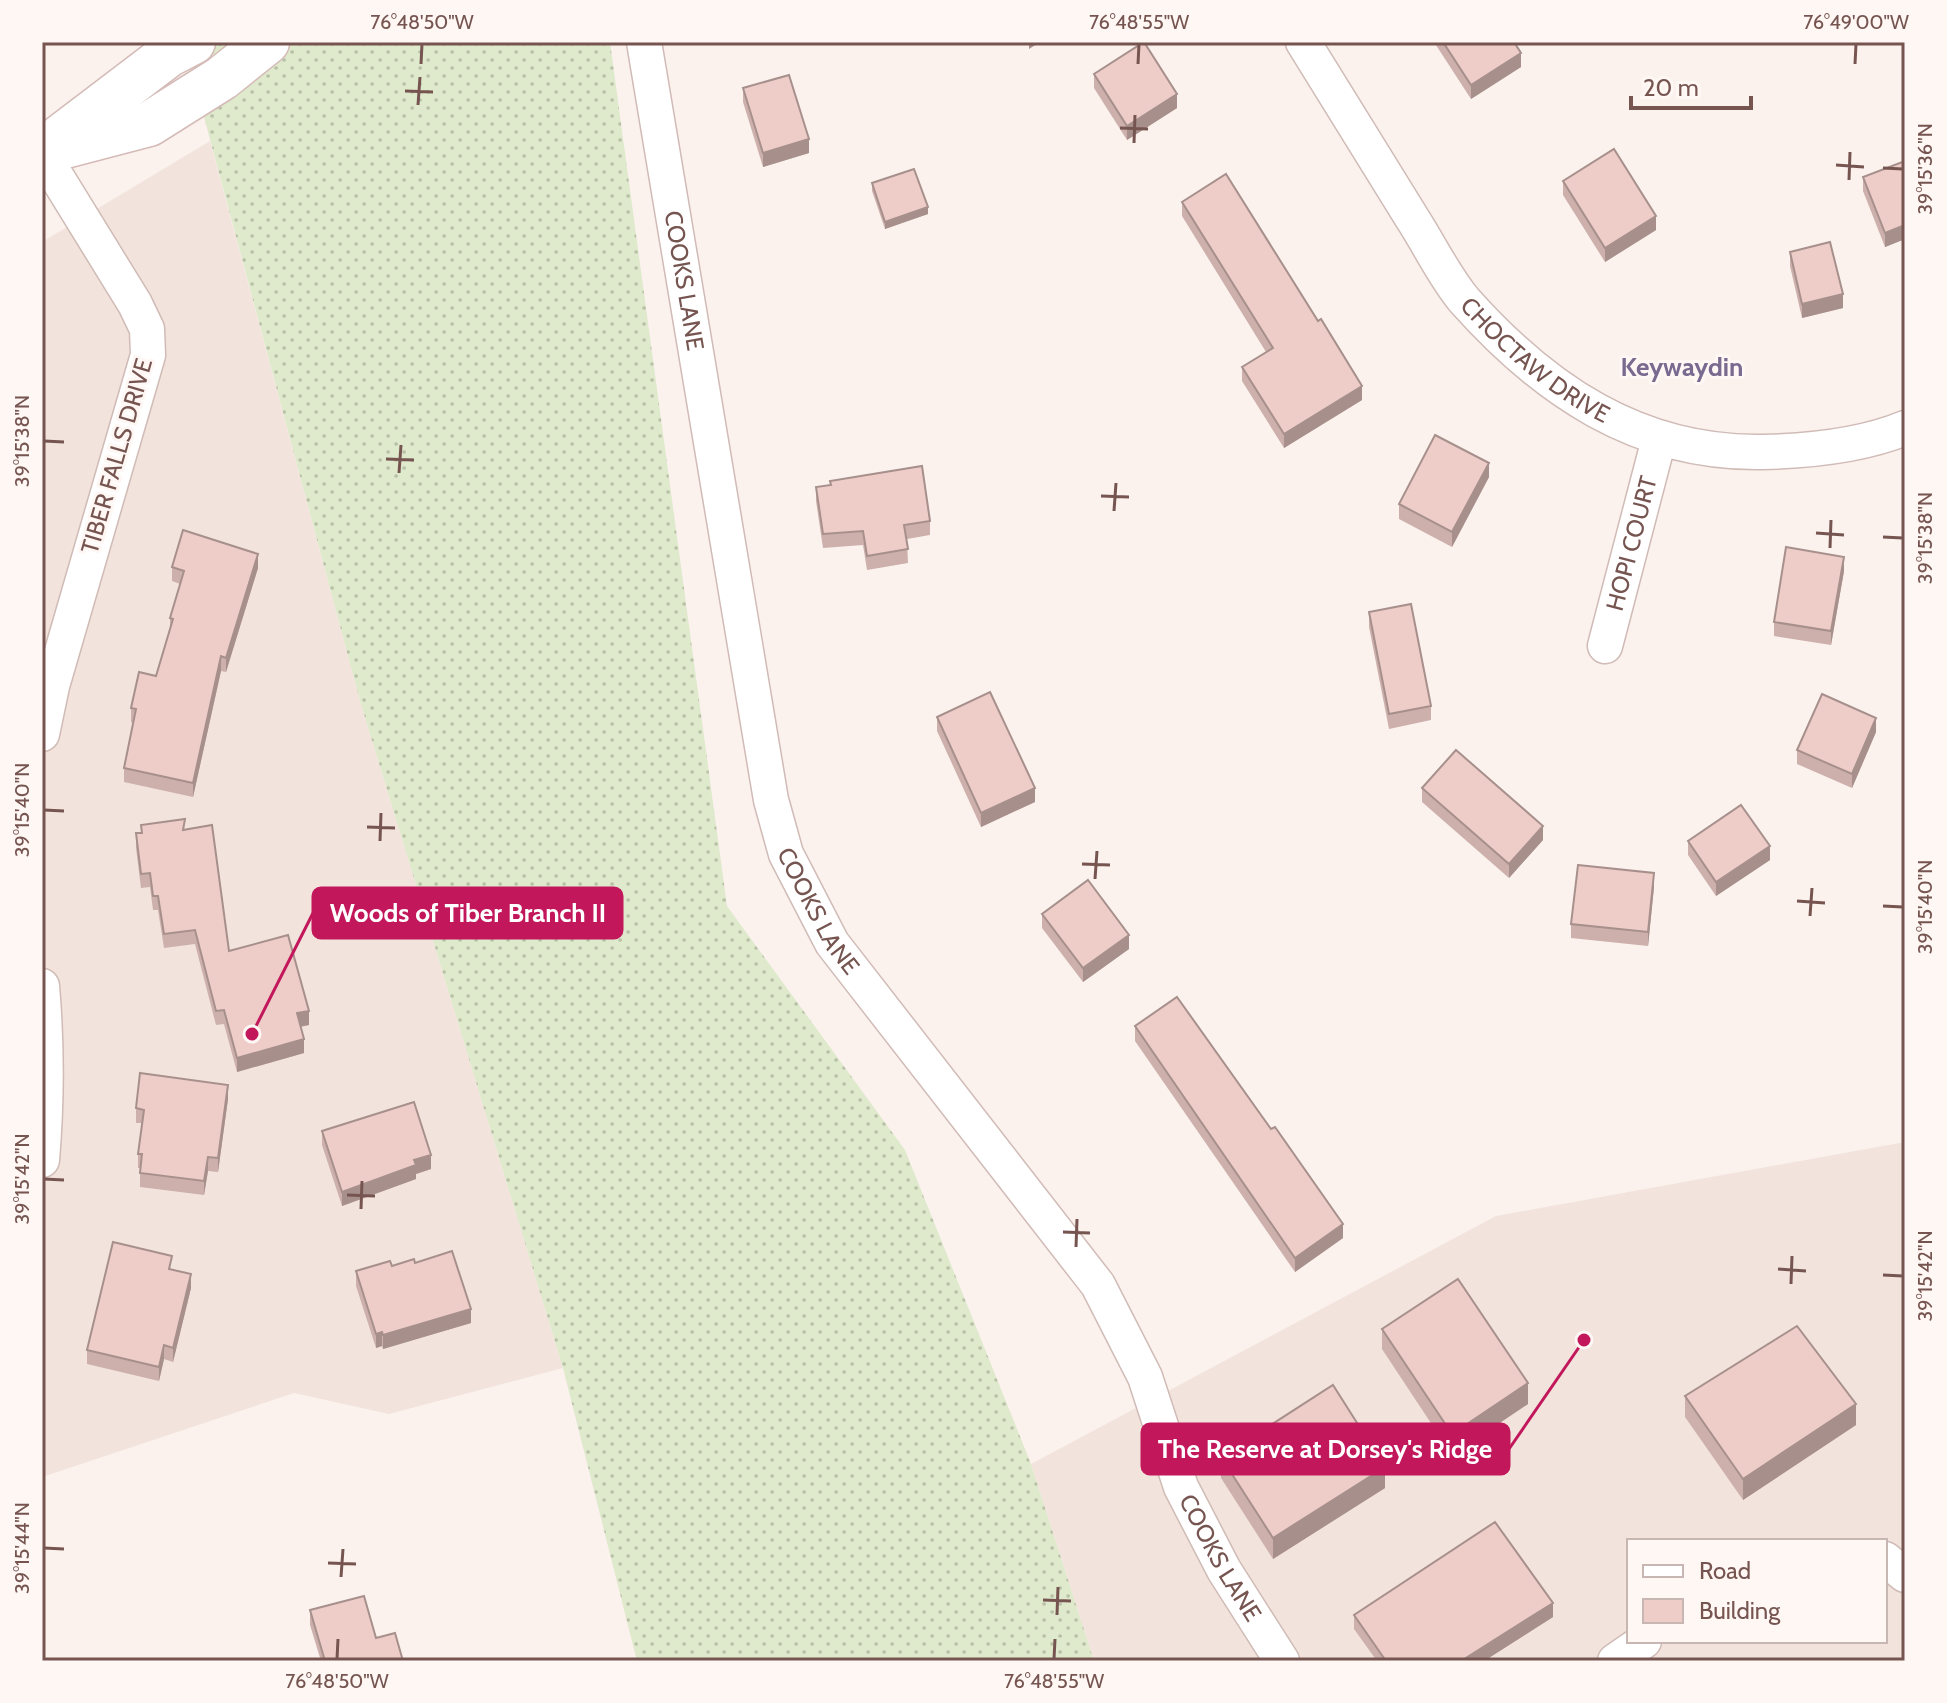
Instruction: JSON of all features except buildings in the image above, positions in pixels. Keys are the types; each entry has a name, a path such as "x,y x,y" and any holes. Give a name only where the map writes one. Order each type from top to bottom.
{"street":[{"path":"42,152 168,55 193,42"},
{"path":"42,152 149,124 222,78 267,42"},
{"name":"COOKS LANE","path":"644,42 771,800 786,854 832,943 1098,1285 1145,1377 1181,1487 1224,1570 1282,1661"},
{"name":"CHOCTAW DRIVE","path":"1303,42 1462,297 1517,355 1584,406 1659,439 1724,453 1807,451 1889,435 1905,428"},
{"name":"TIBER FALLS DRIVE","path":"42,152 135,304 147,329 148,355 47,704 42,734"},
{"name":"HOPI COURT","path":"1605,646 1659,439"},
{"path":"42,986 47,1105 42,1160"},
{"path":"1887,1561 1905,1575"},
{"path":"1615,1661 1641,1643"}],"shaded area":[{"path":"210,141 360,701 563,1368 389,1414 294,1393 42,1477 42,242"},
{"path":"1905,1142 1905,1661 1094,1661 1031,1464 1496,1216"}],"green space":[{"path":"184,42 610,42 727,906 905,1150 1031,1464 1094,1661 637,1661 563,1368 360,701"}],"place":[{"name":"Woods of Tiber Branch II","path":"252,1034"},
{"name":"The Reserve at Dorsey's Ridge","path":"1584,1340"}],"district":[{"name":"Keywaydin","path":"1682,367"}]}
